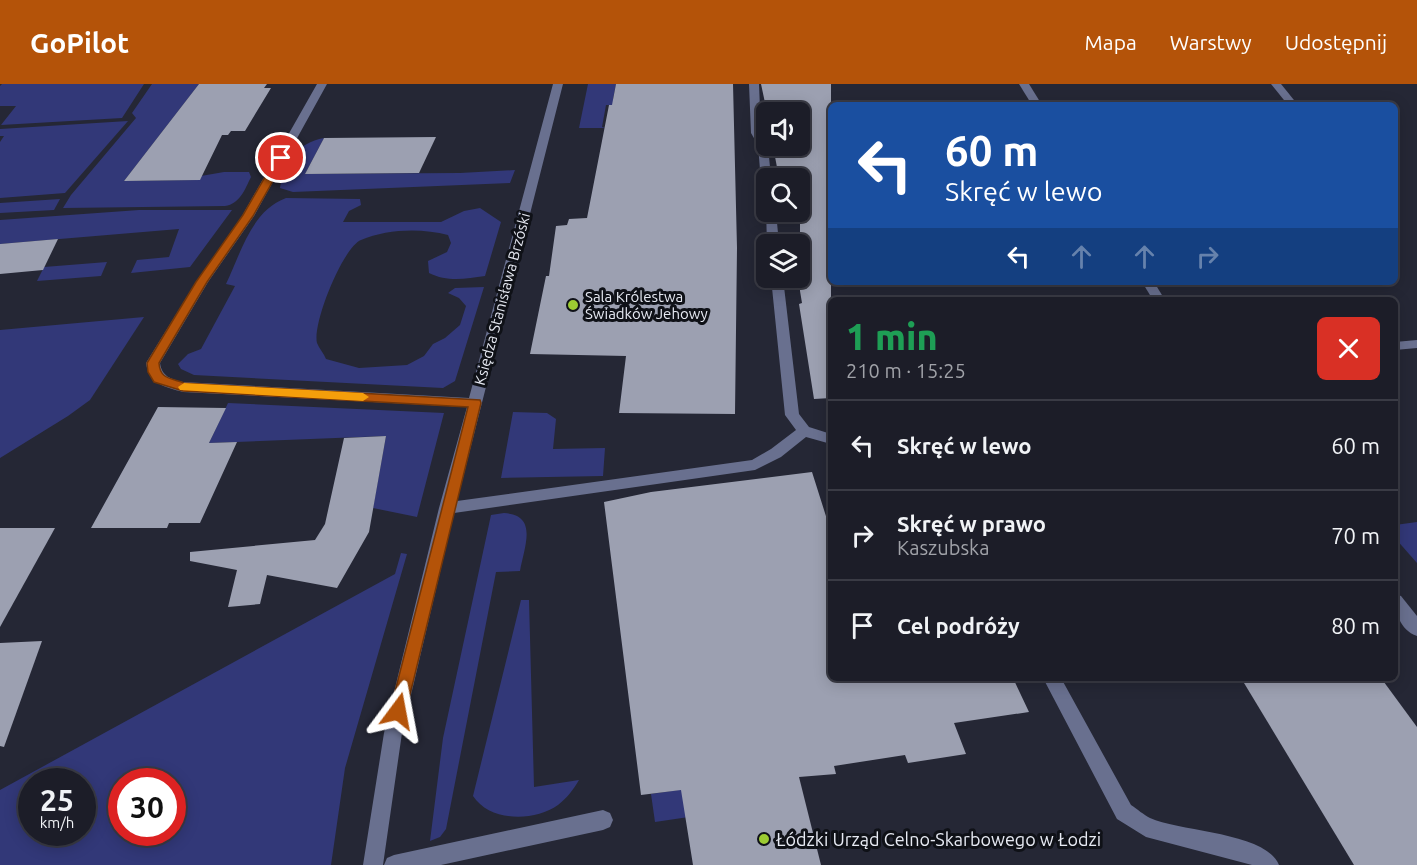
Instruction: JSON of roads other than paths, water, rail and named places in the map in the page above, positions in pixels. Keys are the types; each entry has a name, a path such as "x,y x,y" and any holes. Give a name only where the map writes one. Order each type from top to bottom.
{"street":[{"path":"322,84 248,216 202,282 153,363 154,372 158,379 183,387 475,403"},
{"name":"Księdza Stanisława Brzóski","path":"373,865 393,733 447,508 558,84"},
{"path":"754,84 756,133 762,145 764,168"},
{"path":"1024,84 1035,102"},
{"path":"1276,84 1291,102"},
{"path":"778,288 792,415 804,431 828,438"},
{"path":"1398,346 1417,344"},
{"path":"447,508 755,465 777,453 804,431"},
{"path":"1398,605 1417,629"},
{"path":"1054,681 1124,812 1146,827 1256,855 1269,865"},
{"path":"394,865 603,820"}],"place":[{"name":"Sala Królestwa Świadków Jehowy","path":"573,305"},
{"name":"Łódzki Urząd Celno-Skarbowego w Łodzi","path":"764,839"}]}
